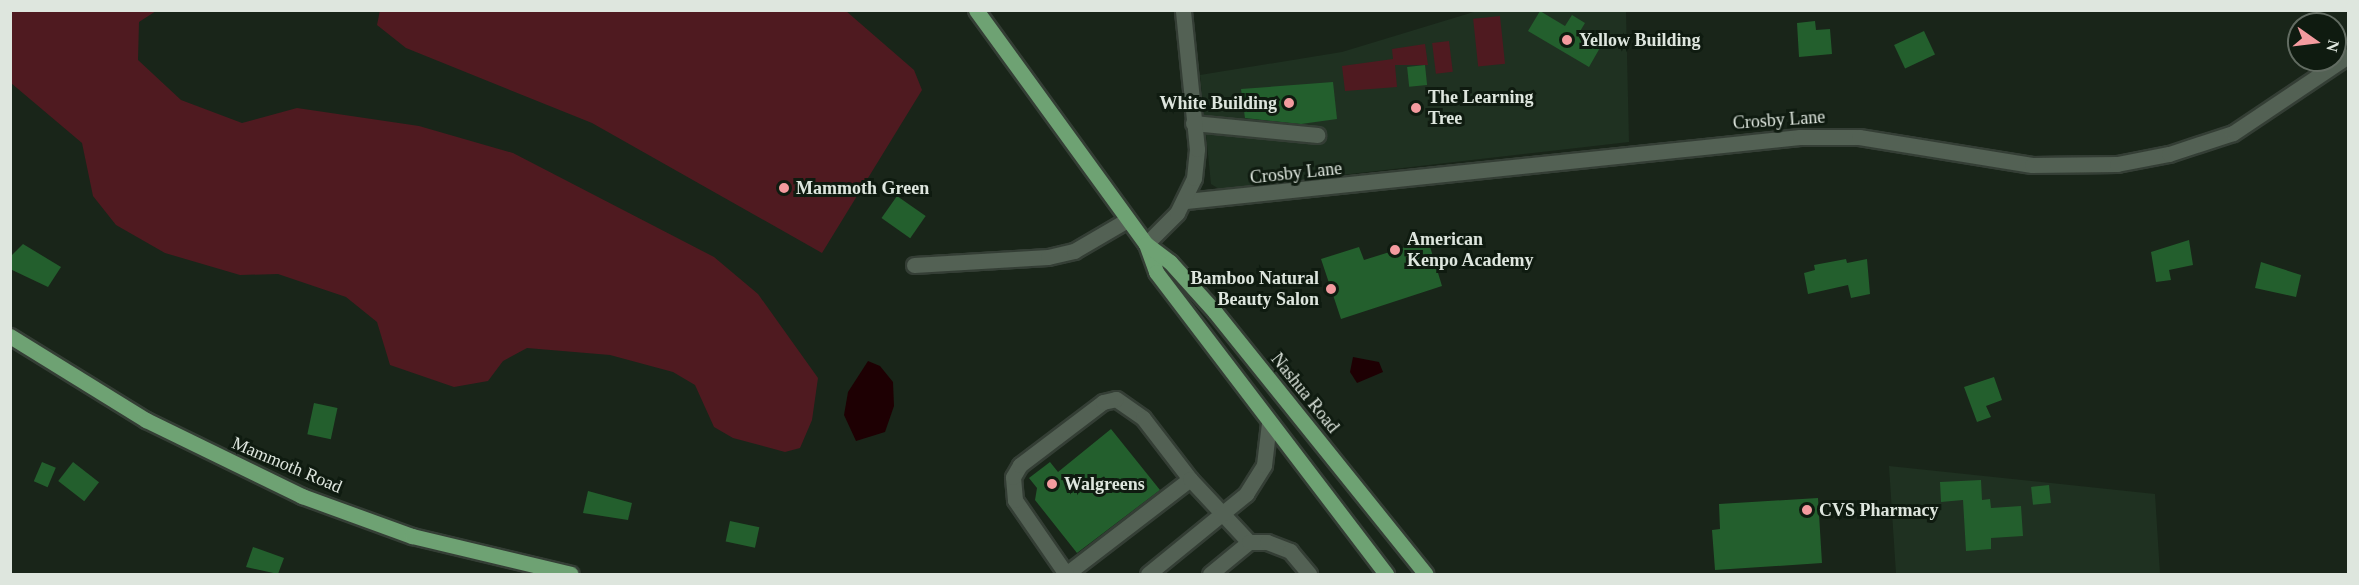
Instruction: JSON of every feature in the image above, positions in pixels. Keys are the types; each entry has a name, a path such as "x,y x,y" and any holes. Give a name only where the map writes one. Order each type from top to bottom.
{"main road":[{"name":"Nashua Road","path":"976,10 1146,244 1170,262 1215,312 1426,574"},
{"name":"Nashua Road","path":"1146,244 1156,272 1386,574"},
{"name":"Mammoth Road","path":"10,336 146,420 302,496 412,536 571,574"}],"street":[{"path":"1146,244 1186,201 1197,149 1183,10"},
{"name":"Crosby Lane","path":"1186,201 1800,136 1859,137 2031,165 2117,164 2169,154 2233,133 2349,56"},
{"path":"1193,123 1317,135"},
{"path":"914,266 1048,257 1074,251 1127,219"},
{"path":"1191,479 1066,574 1015,500 1013,477 1020,465 1103,402 1116,399 1143,418 1191,479 1248,542 1281,545 1309,574"},
{"path":"1148,574 1224,516 1246,494 1264,465 1269,423"},
{"path":"1210,574 1248,542"}],"shaded area":[{"name":"Mammoth Green","path":"380,10 846,11 914,70 922,90 822,253 592,123 406,48 377,25"},
{"path":"10,11 156,11 139,22 138,60 181,100 242,123 297,108 419,126 513,153 714,257 758,294 818,378 812,420 800,448 785,452 733,438 714,427 695,385 673,372 610,355 527,348 503,361 488,381 454,387 390,365 377,322 346,297 278,274 240,275 165,253 116,225 93,196 82,143 11,83"},
{"name":"The Learning Tree","path":"1477,11 1626,11 1629,142 1219,189 1211,184 1200,75 1342,52"},
{"path":"1500,16 1505,64 1478,67 1473,19"},
{"path":"1449,41 1453,72 1436,74 1432,43"},
{"path":"1425,44 1428,65 1395,65 1397,87 1345,91 1342,66 1393,59 1392,49"},
{"path":"1353,357 1379,362 1383,372 1357,383 1350,372"},
{"path":"868,361 880,366 893,382 894,406 885,432 856,441 844,415 848,392"},
{"path":"1889,466 2155,494 2160,574 1896,574"}],"building":[{"name":"Yellow Building","path":"1540,11 1565,26 1572,15 1585,23 1579,33 1601,46 1589,67 1528,31"},
{"path":"1815,21 1816,30 1830,29 1832,54 1799,57 1797,23"},
{"path":"1924,31 1935,55 1905,69 1894,45"},
{"path":"1425,65 1427,85 1409,87 1407,67"},
{"name":"White Building","path":"1333,82 1337,119 1301,124 1245,118 1241,89"},
{"path":"897,196 926,216 910,238 882,218"},
{"path":"1428,240 1442,286 1341,319 1321,259 1359,247 1364,260"},
{"path":"2189,240 2193,265 2169,270 2171,280 2156,282 2151,252"},
{"path":"23,244 61,267 48,287 10,269 10,257"},
{"path":"1846,259 1847,263 1867,259 1870,294 1851,298 1848,285 1808,294 1804,273 1815,270 1814,265"},
{"path":"2261,262 2301,275 2296,297 2255,288"},
{"path":"1994,377 2002,400 1986,406 1991,417 1977,422 1964,387"},
{"path":"314,403 337,408 331,439 307,434"},
{"name":"Walgreens","path":"1111,429 1160,490 1077,553 1035,500 1037,488 1029,478 1050,462 1058,472"},
{"path":"42,462 56,468 48,487 34,481"},
{"path":"73,462 99,482 84,501 58,481"},
{"path":"1981,480 1982,500 1990,499 1991,508 2021,506 2023,536 1991,538 1991,549 1966,551 1963,500 1941,502 1940,482"},
{"path":"2049,485 2051,503 2033,505 2031,487"},
{"path":"588,491 632,503 628,520 583,513"},
{"name":"CVS Pharmacy","path":"1818,498 1822,563 1715,570 1712,530 1720,529 1719,504"},
{"path":"730,521 759,527 755,548 726,542"},
{"path":"253,547 284,558 278,574 246,567"}],"place":[{"name":"Yellow Building","path":"1567,40"},
{"name":"White Building","path":"1289,103"},
{"name":"The Learning Tree","path":"1416,108"},
{"name":"Mammoth Green","path":"784,188"},
{"name":"American Kenpo Academy","path":"1395,250"},
{"name":"Bamboo Natural Beauty Salon","path":"1331,289"},
{"name":"Walgreens","path":"1052,484"},
{"name":"CVS Pharmacy","path":"1807,510"}]}
